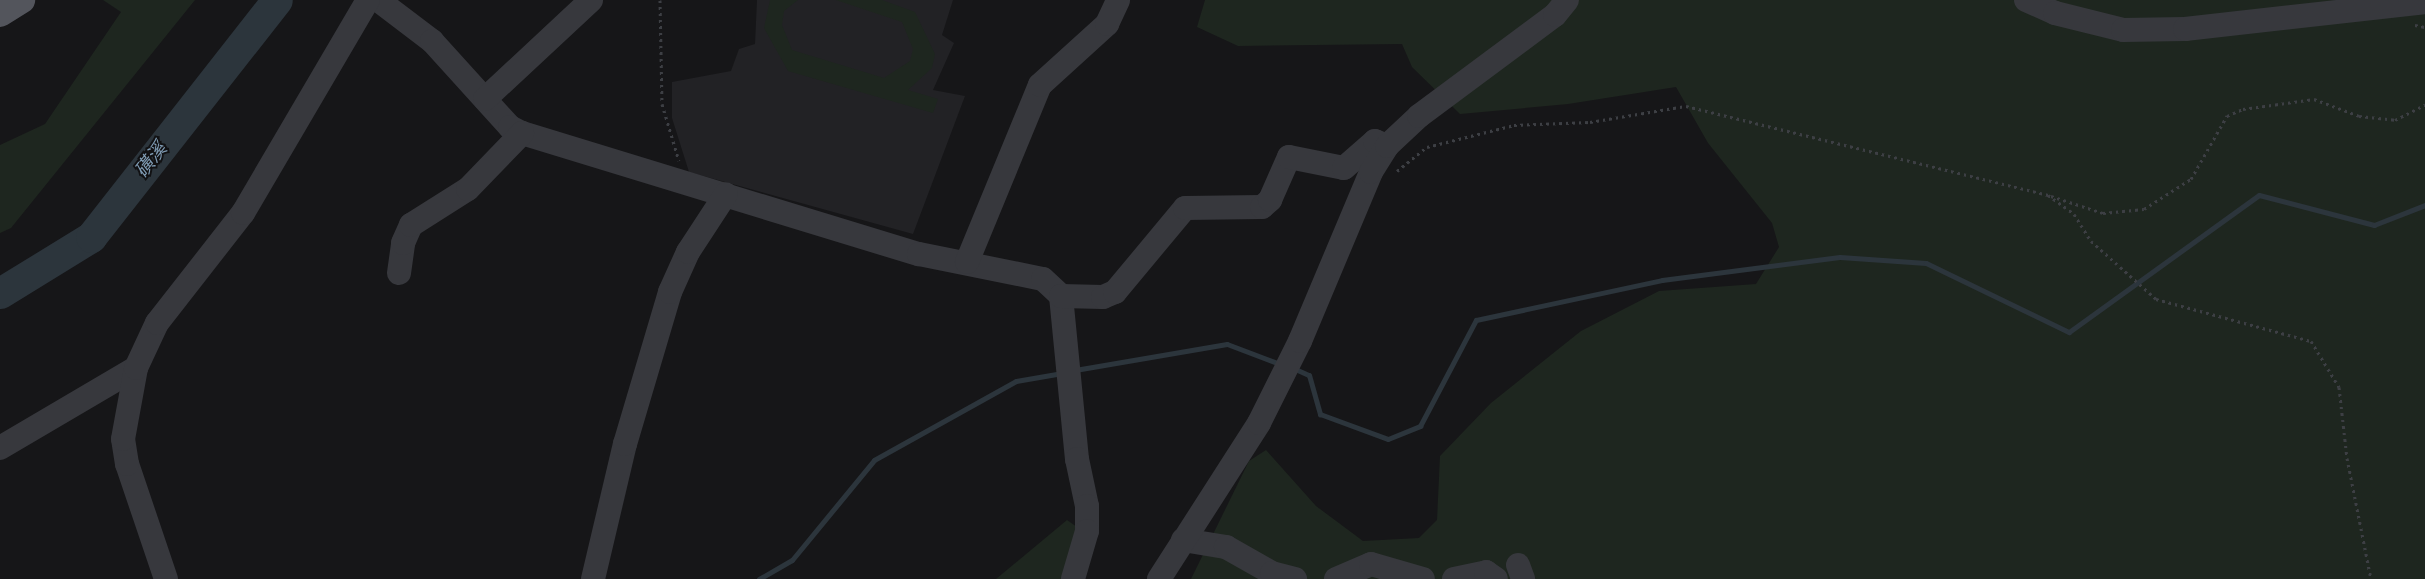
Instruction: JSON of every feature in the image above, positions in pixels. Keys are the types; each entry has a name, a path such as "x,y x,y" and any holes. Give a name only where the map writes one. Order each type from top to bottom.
{"main road":[{"path":"0,13 21,0"}],"street":[{"path":"166,579 127,464 123,439 136,368 157,323 242,213 368,0"},
{"path":"378,0 432,41 485,99 522,133 683,180 919,254 967,262 1043,279 1061,296 1087,506 1087,531 1074,579"},
{"path":"485,99 591,0"},
{"path":"967,262 1040,85 1107,24 1118,0"},
{"path":"1159,579 1259,423 1300,341 1371,172 1387,146 1419,116 1555,14 1567,0"},
{"path":"2026,0 2055,13 2123,30 2186,29 2425,2"},
{"path":"399,273 402,243 411,225 468,189 522,133"},
{"path":"1061,296 1103,297 1116,292 1185,208 1262,207 1270,200 1289,157 1344,168 1375,141 1387,146"},
{"path":"593,579 610,509 670,292 688,252 726,194"},
{"path":"0,448 136,368"},
{"path":"1183,540 1226,547 1272,573 1295,579"},
{"path":"1336,579 1372,564 1422,579"},
{"path":"1454,579 1486,572 1496,579"}],"path":[{"path":"660,0 665,75 662,104 683,180"},
{"path":"1393,174 1428,147 1514,125 1590,122 1686,106 2048,195 2103,213 2144,209 2191,179 2227,116 2243,109 2314,99 2359,116 2395,120 2425,105"},
{"path":"2048,195 2074,214 2091,241 2156,299 2311,341 2339,387 2347,458 2371,579"}],"shaded area":[{"path":"103,0 195,0 11,228 0,233 0,145 45,124 121,12"},
{"path":"757,0 953,0 942,35 954,43 933,90 965,96 913,234 689,172 672,118 672,82 731,71 739,49 755,44"},
{"path":"770,0 798,0 784,11 782,25 792,50 884,78 910,61 913,49 902,22 836,0 882,0 915,12 935,54 932,68 908,90 938,99 933,113 788,71 764,28"},
{"path":"1205,0 2425,0 2425,579 1191,579 1249,461 1266,450 1316,506 1363,541 1419,538 1437,520 1440,456 1491,403 1581,331 1659,291 1756,284 1779,247 1772,223 1708,143 1676,87 1568,104 1460,114 1412,67 1402,44 1238,46 1197,27"},
{"path":"1067,520 1077,527 1064,579 996,579"}],"waterway":[{"name":"磺溪","path":"0,293 91,237 277,0"},
{"path":"1293,368 1309,375 1320,414 1388,439 1420,426 1476,320 1662,280 1840,257 1926,263 2069,332 2259,195 2374,225 2425,205"},
{"path":"1075,370 1227,344 1280,364"},
{"path":"759,579 792,560 874,460 1016,381 1062,373"}]}
